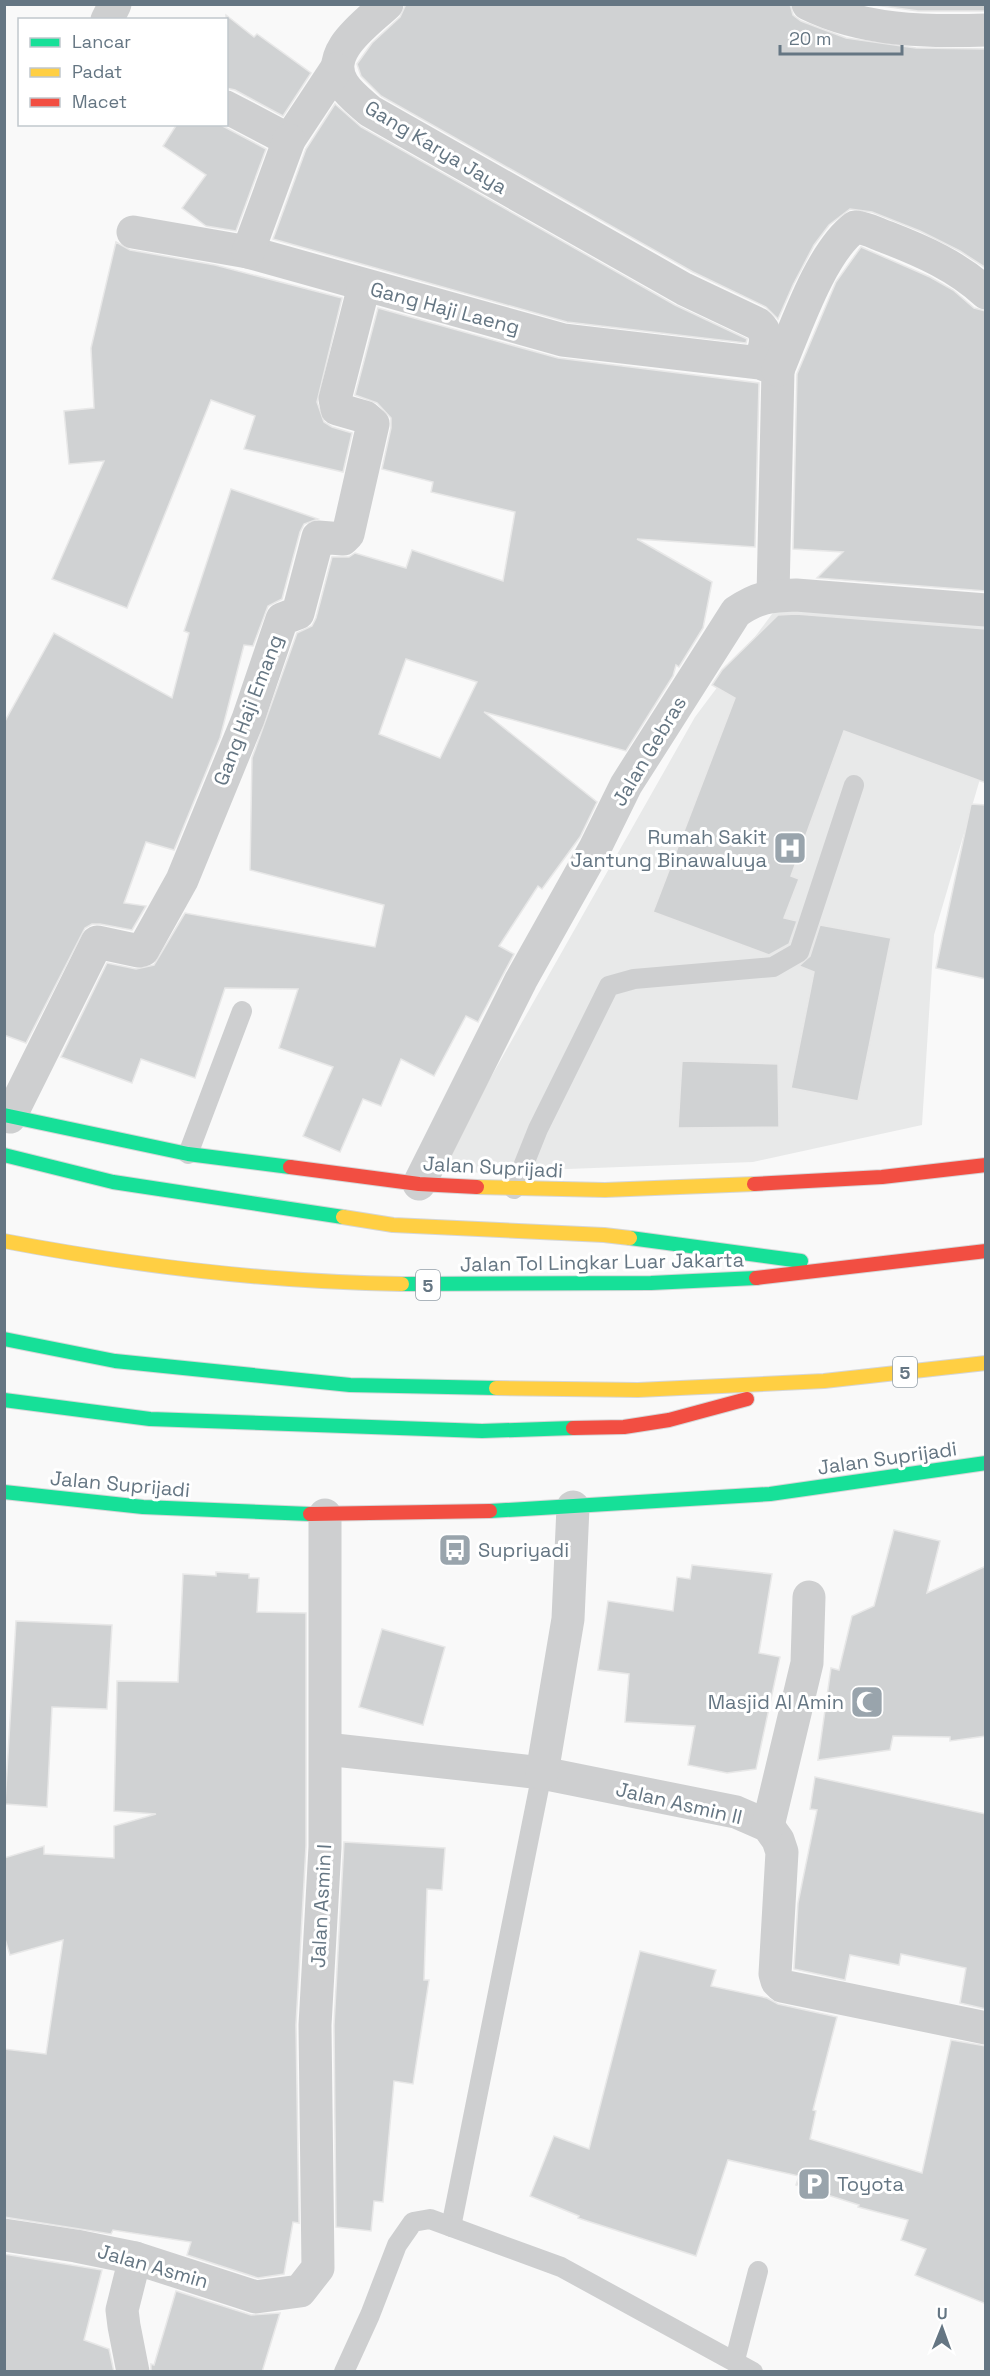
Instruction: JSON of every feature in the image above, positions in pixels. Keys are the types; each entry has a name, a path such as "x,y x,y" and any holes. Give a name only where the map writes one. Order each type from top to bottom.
{"main road":[{"name":"Jalan Suprijadi","path":"7,1116 188,1154 419,1184 514,1189 605,1190 738,1185 882,1177 986,1165"},
{"path":"4,1155 113,1182 393,1225 604,1235 853,1268"},
{"name":"Jalan Tol Lingkar Luar Jakarta","path":"4,1240 88,1257 222,1273 340,1283 458,1286 651,1283 756,1278 986,1251"},
{"name":"5","path":"4,1339 115,1361 350,1385 638,1390 824,1381 986,1363"},
{"path":"4,1400 150,1419 482,1431 568,1430 624,1427 669,1420 824,1381"},
{"name":"Jalan Suprijadi","path":"4,1492 158,1508 325,1515 452,1513 649,1503 800,1491 986,1463"}],"street":[{"path":"108,18 115,4"},
{"path":"248,252 289,140 336,69 342,49 387,4"},
{"path":"808,4 826,13 866,24 923,31 986,30"},
{"name":"Gang Karya Jaya","path":"336,69 343,85 370,111 684,290 758,324 764,329 766,336 769,367"},
{"path":"228,108 289,140"},
{"path":"773,596 769,367 825,264 846,233 855,227 872,230 927,254 970,278 986,293"},
{"name":"Gang Haji Laeng","path":"133,232 248,252 564,340 769,367"},
{"name":"Gang Haji Emang","path":"7,1116 97,942 143,950 182,880 248,719 282,619 298,613 318,537 343,539 348,534 374,424 365,417 338,409 335,399 364,286"},
{"name":"Jalan Gebras","path":"419,1184 521,980 595,848 626,785 736,612 754,599 796,595 986,610"},
{"path":"543,1773 568,1619 573,1507"},
{"name":"Jalan Asmin I","path":"300,2291 318,2268 315,2025 325,1847 325,1515"},
{"path":"768,1826 807,1663 809,1597"},
{"name":"Jalan Asmin II","path":"326,1749 543,1773 736,1812 768,1826 778,1840 782,1852 775,1974 782,1986 986,2028"},
{"name":"Jalan Asmin","path":"4,2235 135,2258 256,2297 300,2291"},
{"path":"133,2372 123,2326 122,2310 135,2258"}],"lane":[{"path":"514,1189 538,1129 609,986 634,979 773,967 799,952 854,785"},
{"path":"188,1154 242,1011"},
{"path":"451,2227 543,1773"},
{"path":"344,2372 370,2315 397,2246 412,2222 430,2219 561,2267 735,2360 753,2372"},
{"path":"735,2360 758,2271"}],"shaded area":[{"name":"Rumah Sakit Jantung Binawaluya","path":"778,606 985,617 985,762 934,935 922,1125 753,1162 436,1174 695,717"}],"building":[{"path":"406,4 790,4 793,15 801,21 846,38 916,48 986,49 986,268 960,251 920,231 872,212 850,209 829,225 814,245 778,319 766,307 693,272 381,96 361,76 357,64 372,43 400,17"},
{"path":"868,4 986,4 986,11 918,11"},
{"path":"226,15 254,37 257,34 311,73 283,116 228,88 228,18"},
{"path":"335,104 361,127 675,305 747,339 746,343 567,322 273,239 306,149"},
{"path":"176,126 223,126 266,149 236,231 206,226 182,208 206,175 163,146"},
{"path":"116,242 130,250 215,265 342,298 317,402 324,422 352,433 343,472 244,449 255,416 211,400 127,608 52,579 104,461 69,464 64,411 94,408 91,348"},
{"path":"861,247 930,277 953,290 974,308 986,311 986,591 817,578 843,552 793,549 797,374 836,282"},
{"path":"378,308 558,358 759,383 755,547 637,539 712,582 703,628 679,667 676,665 673,676 626,751 484,712 597,802 580,837 542,889 538,886 499,946 514,954 478,1022 466,1016 434,1076 401,1059 381,1106 363,1099 340,1152 303,1136 333,1067 279,1048 298,989 225,988 195,1078 141,1059 132,1083 61,1057 107,963 136,969 154,965 185,913 375,947 384,905 250,870 252,758 297,633 312,626 316,618 332,557 349,557 355,553 406,568 412,550 503,581 515,512 431,492 433,482 382,469 391,418 377,403 355,395","holes":["406,659 477,682 440,758 379,734"]},
{"path":"231,489 318,519 304,524 282,599 268,606 253,646 244,645 220,738 174,850 146,842 124,903 146,906 132,930 100,924 92,924 85,928 26,1043 4,1035 4,723 54,633 172,698 189,633 184,631"},
{"path":"796,614 986,629 986,783 844,731 791,876 799,879 784,918 797,921 789,944 769,955 653,912 735,698 712,685 722,670 778,615"},
{"path":"971,804 986,805 986,979 936,968"},
{"path":"820,925 891,938 858,1101 791,1088 814,972 799,966 810,956"},
{"path":"682,1061 778,1064 779,1127 678,1128"},
{"path":"894,1530 940,1541 927,1593 986,1566 986,1736 950,1741 950,1737 893,1736 890,1750 818,1760 831,1668 839,1670 852,1616 874,1606"},
{"path":"692,1565 772,1574 759,1653 780,1657 756,1769 727,1773 688,1765 695,1726 625,1722 629,1674 598,1670 608,1601 673,1611 677,1577 690,1579"},
{"path":"216,1572 249,1574 249,1578 259,1578 257,1612 306,1613 306,1846 296,2025 299,2223 293,2222 284,2274 258,2278 187,2255 191,2242 113,2230 111,2234 4,2217 4,2049 46,2054 63,1940 10,1955 4,1936 4,1858 44,1846 44,1854 114,1858 114,1826 156,1814 114,1811 117,1681 178,1682 183,1574 216,1576"},
{"path":"16,1621 112,1625 107,1709 52,1707 47,1807 5,1804"},
{"path":"382,1629 445,1647 423,1725 359,1707"},
{"path":"815,1777 986,1814 986,2009 960,2003 966,1968 901,1954 899,1965 850,1955 845,1980 794,1969 798,1903 817,1810 810,1809"},
{"path":"344,1842 445,1848 442,1890 427,1889 424,1980 429,1980 413,2084 394,2081 383,2202 374,2201 371,2231 336,2227 334,2025"},
{"path":"640,1951 716,1970 711,1986 837,2017 813,2110 816,2111 810,2139 922,2173 951,2040 986,2046 986,2304 915,2275 926,2249 901,2240 908,2220 858,2207 859,2205 796,2185 799,2176 728,2160 696,2256 578,2218 579,2216 530,2196 554,2136 589,2149"},
{"path":"4,2254 102,2270 84,2340 109,2349 114,2372 4,2372"},
{"path":"176,2291 251,2315 280,2313 262,2372 151,2372 151,2364 154,2365"}],"traffic: fast":[{"path":"4,1115 188,1154 290,1167"},
{"path":"4,1155 113,1182 343,1217"},
{"path":"630,1238 801,1261"},
{"path":"402,1284 651,1283 756,1278"},
{"path":"4,1339 115,1361 350,1385 496,1388"},
{"path":"4,1400 150,1419 482,1431 573,1428"},
{"path":"490,1511 770,1494 986,1463"},
{"path":"4,1492 143,1507 310,1514"}],"traffic: slow":[{"path":"477,1187 605,1190 754,1184"},
{"path":"343,1217 393,1225 630,1238"},
{"path":"4,1241 103,1258 202,1271 302,1280 402,1284"},
{"path":"496,1388 638,1390 824,1381 986,1363"}],"traffic: jam":[{"path":"754,1184 882,1177 986,1165"},
{"path":"290,1167 419,1184 477,1187"},
{"path":"756,1278 986,1251"},
{"path":"573,1428 624,1427 669,1420 747,1399"},
{"path":"310,1514 490,1511"}],"place":[{"name":"Rumah Sakit Jantung Binawaluya","path":"790,848"},
{"name":"Supriyadi","path":"455,1550"},
{"name":"Masjid Al Amin","path":"867,1702"},
{"name":"Toyota","path":"814,2184"}]}
